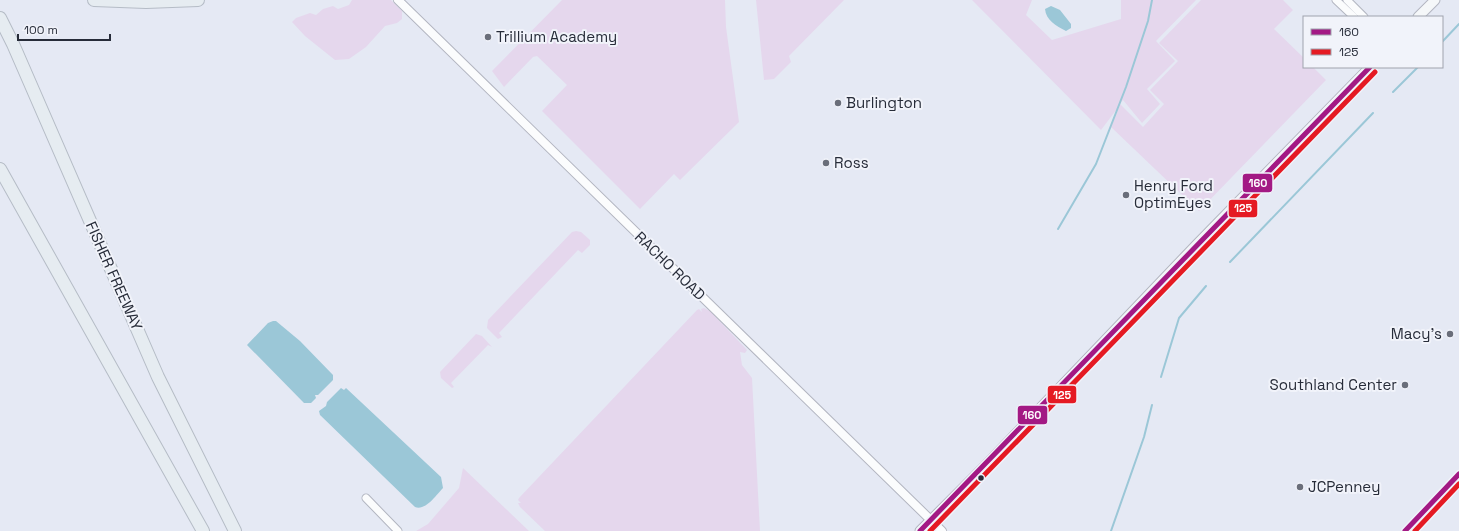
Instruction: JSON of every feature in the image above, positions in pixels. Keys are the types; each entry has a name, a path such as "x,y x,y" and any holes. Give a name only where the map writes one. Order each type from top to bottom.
{"highway":[{"path":"94,0 146,2 198,0"},
{"name":"FISHER FREEWAY","path":"0,18 13,44 158,377 236,531"},
{"path":"0,169 203,531"}],"main road":[{"path":"1419,16 1435,0"},
{"path":"920,531 984,467 1369,68"},
{"path":"913,531 930,520"}],"street":[{"name":"RACHO ROAD","path":"398,0 942,531"},
{"path":"1336,0 1353,16"},
{"path":"1347,0 1363,16"},
{"path":"366,498 398,531"}],"shaded area":[{"path":"352,0 391,0 402,11 402,19 397,23 385,26 366,47 349,59 335,60 305,36 292,22 296,18 310,13 316,15 323,9 333,6 338,9 349,5"},
{"path":"562,0 725,0 726,27 739,122 680,180 674,174 640,209 542,111 567,85 537,56 533,57 504,87 492,71"},
{"path":"756,0 844,0 789,56 791,62 774,79 764,80"},
{"path":"972,0 1032,0 1026,15 1052,40 1121,19 1121,0 1196,0 1156,41 1175,61 1147,89 1160,104 1142,123 1123,100 1120,104 1143,127 1164,104 1150,90 1178,61 1159,43 1201,0 1283,0 1293,10 1274,29 1303,57 1303,68 1314,68 1326,80 1199,211 1111,127 1120,105 1101,130"},
{"path":"572,232 581,232 590,240 590,245 582,253 578,250 499,333 502,337 498,339 487,328 488,320"},
{"path":"704,308 710,311 747,350 745,353 740,352 742,365 752,378 760,531 545,531 520,507 518,503 521,503 518,500 519,498 697,310 699,309 702,312 701,309"},
{"path":"476,334 482,336 492,347 488,345 451,383 454,387 452,388 441,378 440,372"},
{"path":"463,468 529,531 416,531 428,524 459,488"}],"water":[{"path":"1051,6 1060,10 1071,24 1071,28 1066,31 1055,25 1049,19 1045,9"},
{"path":"276,321 300,341 333,375 333,380 318,395 315,395 316,398 311,403 304,403 247,345 268,323"},
{"path":"341,388 344,390 346,388 441,477 443,488 427,505 419,508 415,507 320,415 319,411 326,406 327,402"}],"waterway":[{"path":"1058,229 1096,164 1126,87 1148,21 1152,0"},
{"path":"1443,41 1459,24"},
{"path":"1393,92 1417,68"},
{"path":"1230,262 1373,113"},
{"path":"1161,377 1179,318 1206,286"},
{"path":"1111,531 1144,437 1152,405"}],"transit line":[{"name":"160","path":"920,531 1369,68"},
{"name":"125","path":"930,531 1375,72"},
{"name":"160","path":"1405,531 1459,474"},
{"name":"125","path":"1415,531 1459,484"}],"place":[{"name":"Trillium Academy","path":"488,37"},
{"name":"Burlington","path":"838,103"},
{"name":"Ross","path":"826,163"},
{"name":"Henry Ford OptimEyes","path":"1126,195"},
{"name":"Macy's","path":"1450,334"},
{"name":"Southland Center","path":"1405,385"},
{"name":"JCPenney","path":"1300,487"}]}
